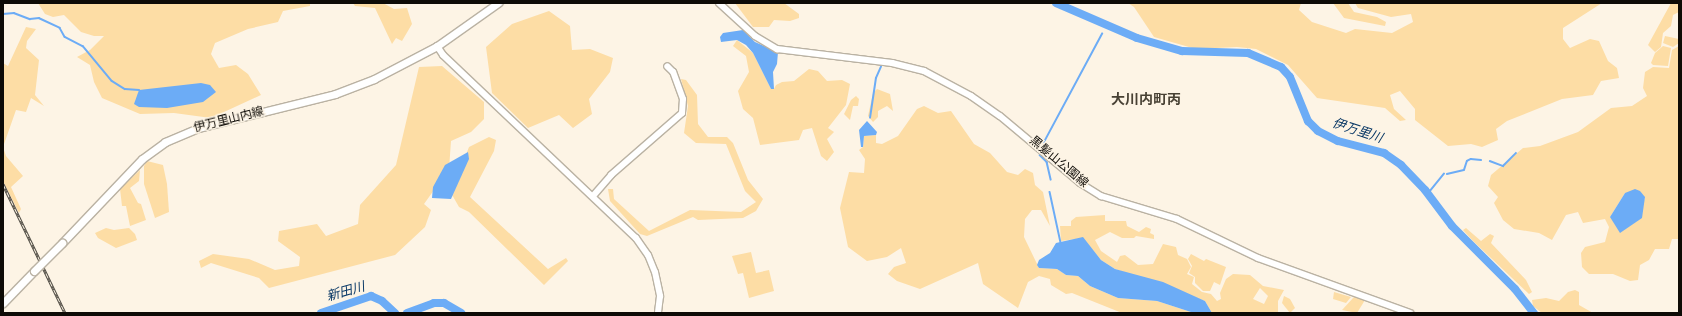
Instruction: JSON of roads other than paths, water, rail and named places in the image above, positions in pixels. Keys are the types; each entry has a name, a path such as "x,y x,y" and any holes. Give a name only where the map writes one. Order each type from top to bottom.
{"main road":[{"name":"伊万里山内線","path":"3,304 139,162 165,142 198,128 336,94 374,79 438,46 498,3"},
{"name":"黒髪山公園線","path":"719,3 754,36 777,49 892,63 924,71 971,96 1000,116 1080,183 1101,196 1177,219 1244,252 1410,313"},
{"path":"438,46 443,55 636,238 648,254 658,283 658,313"},
{"path":"593,196 611,175 682,113 683,99 673,72 667,66"}],"water":[{"path":"743,30 755,42 778,52 777,64 773,72 774,89 771,89 753,53 746,45 737,40 721,42 720,37 723,33"},
{"path":"201,83 210,85 216,92 203,102 167,108 139,107 134,104 139,90"},
{"path":"867,121 877,132 876,135 864,136 863,147 861,147 859,130"},
{"path":"468,152 469,159 451,199 432,198 433,187 445,165"},
{"path":"1635,189 1640,191 1645,197 1642,218 1620,233 1610,217 1625,193"},
{"path":"1083,237 1101,260 1115,269 1163,282 1205,301 1212,313 1194,313 1157,301 1118,298 1090,286 1078,276 1066,275 1057,269 1039,268 1037,265 1039,260 1050,253 1056,243"}],"waterway":[{"name":"伊万里川","path":"1056,3 1137,38 1182,51 1248,53 1281,67 1290,77 1308,121 1318,131 1338,141 1384,153 1401,165 1425,190 1452,226 1515,289 1534,313"},
{"path":"3,14 14,13 30,19 39,18 60,28 65,37 83,46 112,81 125,89 139,90"},
{"path":"1043,144 1102,34"},
{"path":"870,118 876,78 881,67"},
{"path":"1490,161 1503,166 1516,153"},
{"path":"1040,155 1047,162 1051,180"},
{"path":"1447,174 1464,170 1467,161 1471,159 1481,160"},
{"path":"1425,190 1430,191 1444,174"},
{"path":"1050,192 1061,243"},
{"name":"新田川","path":"321,313 371,296 382,301 395,313"},
{"name":"新田川","path":"407,313 434,303 444,303 461,313"}],"railway":[{"path":"3,184 65,313"}],"district":[{"name":"大川内町丙","path":"1146,101"}]}
